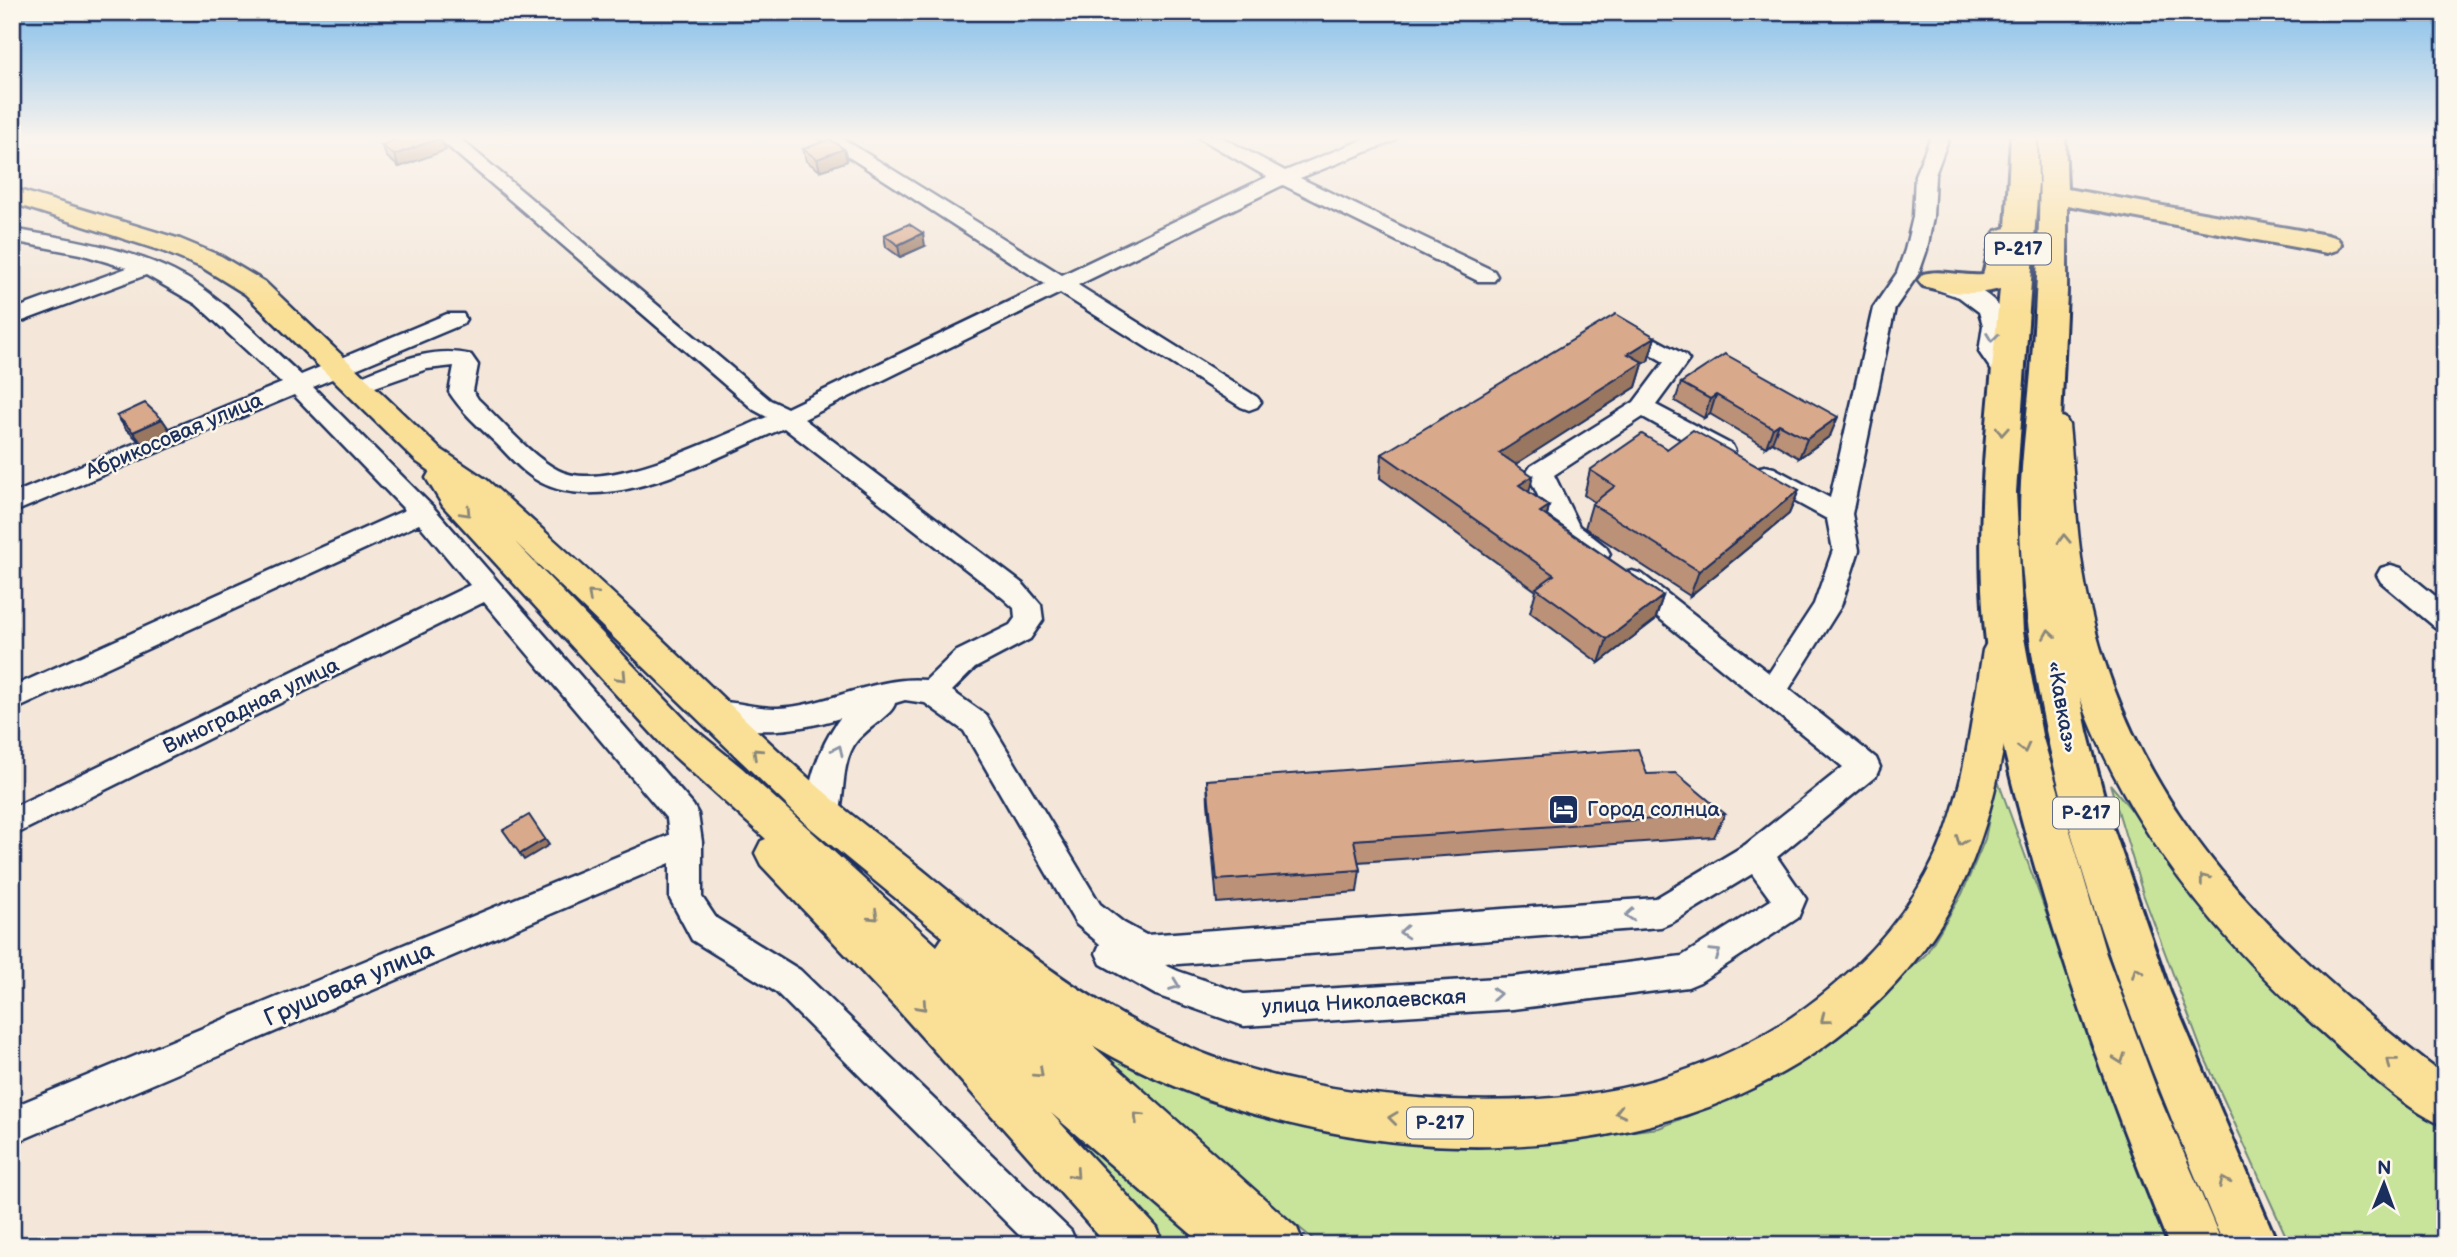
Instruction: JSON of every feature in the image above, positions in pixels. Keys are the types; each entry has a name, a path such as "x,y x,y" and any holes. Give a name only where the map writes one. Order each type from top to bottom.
{"highway":[{"path":"1921,277 1964,285 1982,285 1995,281 1999,273 2010,214 2049,198 2327,244"},
{"name":"«Кавказ»","path":"2049,198 2048,356 2038,500 2039,549 2065,735 2089,823 2135,967 2251,1245"},
{"name":"«Кавказ»","path":"2049,198 2007,376 1998,492 2004,632 2021,735 2083,954 2133,1094 2196,1245"}],"main road":[{"path":"14,196 78,214 212,262 255,288 428,455 476,488 642,641 824,816 890,890 1280,1245"},
{"path":"2048,356 2065,557 2074,616 2092,678 2143,793 2169,834 2211,888 2250,930 2335,1015 2445,1104"},
{"path":"428,455 453,498 679,737 728,779 941,978 1037,1073 1179,1189 1241,1245"},
{"name":"Р-217","path":"824,816 994,955 1051,996 1108,1032 1201,1075 1255,1093 1314,1107 1428,1123 1556,1122 1612,1115 1661,1102 1714,1082 1810,1031 1886,965 1906,940 1942,884 1964,836 2004,632"},
{"path":"679,737 716,792 913,996 1140,1245"}],"street":[{"path":"515,196 723,374 762,405 787,418 1013,591 1027,606 1029,620 1020,632 965,660 932,692"},
{"path":"921,196 1249,402"},
{"path":"345,377 402,369 451,357 463,360 466,365 461,392 534,466 550,477 569,483 595,485 648,475 787,418 1060,283 1248,196"},
{"path":"1322,196 1486,276"},
{"path":"1772,692 1827,606 1846,550 1839,514 1884,308 1921,277 1924,196"},
{"path":"12,235 83,248 148,267 204,299 297,384 424,512 682,814 686,842 686,899 704,929 788,981 1057,1245"},
{"path":"12,318 148,267"},
{"path":"1921,277 1976,298 1990,310 1994,320 1990,352 2007,376"},
{"path":"345,377 455,319"},
{"path":"713,712 743,718 778,720 848,706 905,689 932,692 975,723 1088,914 1112,934 1142,951 1661,912 1756,855 1865,767 1569,531 1539,472 1642,407 1677,360 1614,323"},
{"name":"Абрикосовая улица","path":"12,504 297,384 345,377"},
{"path":"1642,407 1839,514"},
{"path":"12,701 424,512"},
{"path":"2391,575 2445,620"},
{"name":"Виноградная улица","path":"12,823 489,588"},
{"name":"улица Николаевская","path":"824,816 825,781 848,729 863,712 886,703 910,702 930,708 950,720 965,739 1067,917 1097,943 1168,984 1244,1010 1513,993 1688,971 1786,908 1790,899 1756,855"},
{"name":"Грушовая улица","path":"12,1126 686,842"}],"green space":[{"path":"1997,778 2167,1245 1320,1245 1103,1063 1091,1045 1206,1101 1321,1127 1539,1142 1659,1128 1760,1086 1848,1030 1926,954 1962,894 1985,839"},
{"path":"2110,784 2218,914 2445,1118 2445,1245 2290,1245 2203,1054 2143,894"},
{"path":"1041,1096 1210,1245 1164,1245 1033,1104"}],"building":[{"path":"909,224 923,233 898,245 884,235"},
{"path":"1616,314 1655,337 1628,354 1643,362 1499,453 1533,476 1519,485 1549,506 1540,512 1663,596 1607,639 1536,588 1554,575 1382,454"},
{"path":"1725,354 1838,417 1807,439 1779,424 1773,428 1716,395 1710,399 1681,383"},
{"path":"145,403 162,419 133,432 117,416"},
{"path":"1693,430 1799,490 1699,571 1592,504 1615,486 1590,470 1642,434 1667,449"},
{"path":"1638,749 1647,774 1676,773 1725,814 1354,840 1360,870 1217,880 1207,780"},
{"path":"529,815 545,839 520,854 503,830"}],"place":[{"name":"Город солнца","path":"1564,809"}]}
